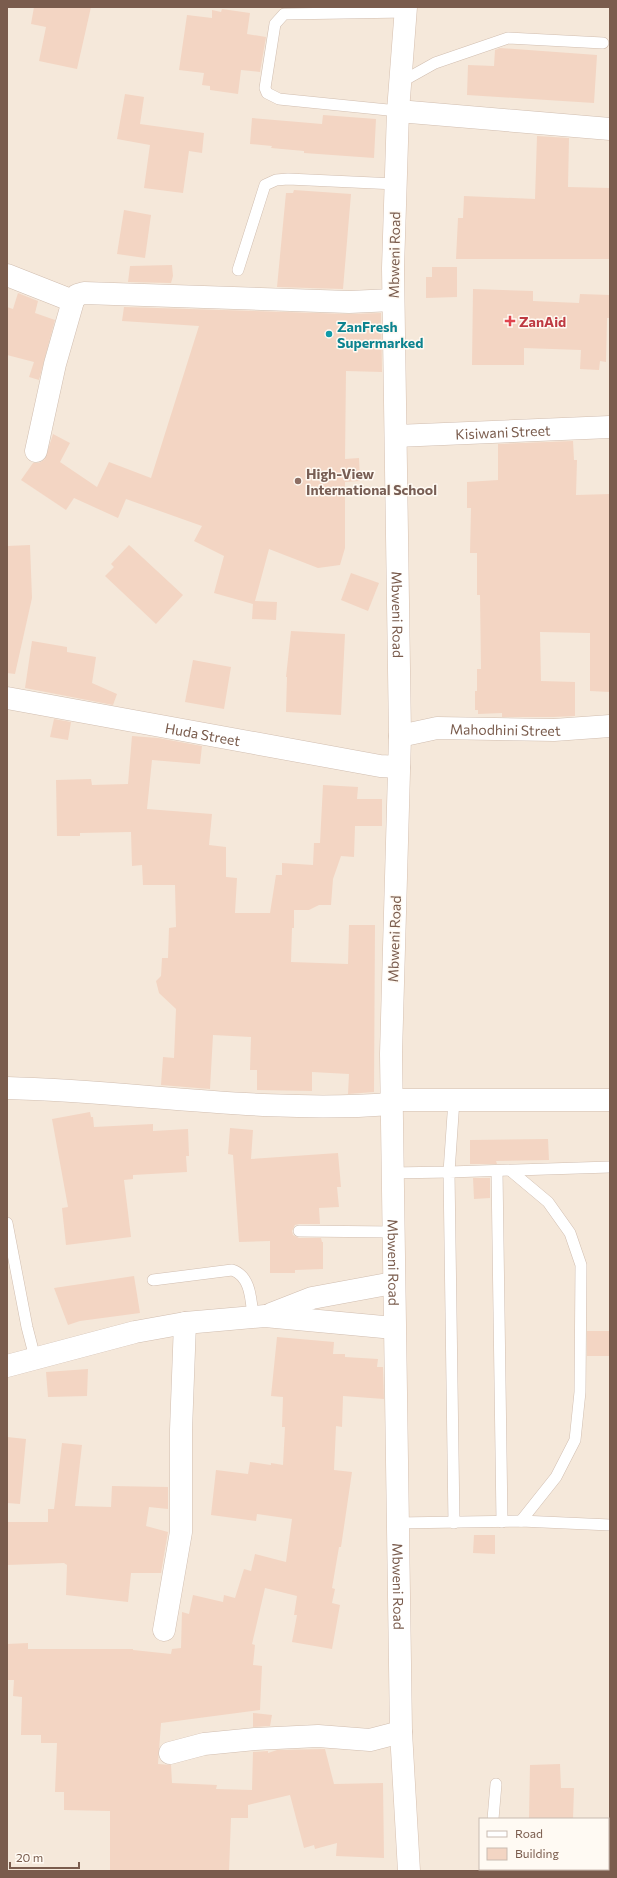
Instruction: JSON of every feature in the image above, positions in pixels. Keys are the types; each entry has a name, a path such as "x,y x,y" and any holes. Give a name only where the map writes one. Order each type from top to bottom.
{"street":[{"name":"Mbweni Road","path":"406,10 398,111 393,300 400,768 390,1054 401,1732 409,1871"},
{"path":"398,111 610,129"},
{"path":"7,274 73,301"},
{"path":"36,451 55,364 76,295 84,293 349,302 393,300"},
{"name":"Kisiwani Street","path":"396,436 610,427"},
{"name":"Huda Street","path":"7,698 380,766 400,768"},
{"name":"Mahodhini Street","path":"400,736 437,728 554,730 610,726"},
{"path":"7,1088 59,1089 215,1102 354,1107 391,1102 454,1100 610,1100"},
{"path":"259,1316 312,1298 393,1283"},
{"path":"7,1366 136,1332 185,1323 259,1316 394,1328"},
{"path":"164,1630 181,1532 181,1430 185,1323"},
{"path":"170,1754 204,1744 255,1739 318,1736 370,1740 401,1732"}],"lane":[{"path":"398,111 279,99 268,93 265,88 275,24 284,14 406,10"},
{"path":"401,82 435,63 508,38 603,43"},
{"path":"238,270 265,186 276,180 288,179 396,184"},
{"path":"454,1100 450,1172 454,1523"},
{"path":"392,1173 511,1171 610,1167"},
{"path":"498,1171 502,1522"},
{"path":"511,1171 548,1202 570,1233 581,1265 580,1392 575,1440 556,1476 521,1521"},
{"path":"7,1223 27,1328 35,1358"},
{"path":"299,1231 393,1232"},
{"path":"153,1280 232,1270 238,1272 248,1286 259,1316"},
{"path":"397,1523 521,1521 610,1525"},
{"path":"493,1818 496,1784"}],"shaded area":[{"path":"7,7 610,7 610,1871 7,1871"}],"building":[{"path":"34,7 91,7 77,69 39,61 46,27 31,24"},
{"path":"222,9 250,13 247,34 266,37 260,72 241,70 238,94 210,90 210,86 202,85 204,73 179,70 187,15 212,18 212,10 221,12"},
{"path":"500,48 597,55 594,103 467,95 468,65 494,66 495,50"},
{"path":"125,94 144,97 140,124 204,133 202,153 189,151 183,193 144,188 150,145 117,139"},
{"path":"323,115 376,119 374,158 304,153 304,151 271,148 272,146 250,144 252,118 322,124"},
{"path":"537,136 569,138 568,187 610,188 610,259 456,259 458,218 463,218 464,196 535,199"},
{"path":"294,190 351,194 343,289 277,287 286,193 293,193"},
{"path":"124,210 151,215 145,258 117,254"},
{"path":"172,265 173,276 171,283 128,282 130,266"},
{"path":"432,267 457,267 457,297 426,298 426,277 432,277"},
{"path":"473,289 533,291 533,301 579,303 580,294 610,295 610,318 607,318 606,362 600,361 599,370 580,369 581,350 524,348 524,365 472,365"},
{"path":"18,293 38,301 35,313 55,320 39,380 29,377 34,362 7,355 7,307 13,309"},
{"path":"124,307 349,314 381,313 382,372 346,371 345,459 359,458 360,481 345,482 345,548 340,565 318,568 269,549 255,601 277,602 276,620 252,619 253,604 214,593 224,556 194,541 202,526 126,499 118,518 74,498 66,510 21,480 33,463 39,463 45,459 53,434 70,443 60,462 97,487 109,462 151,478 199,326 122,321"},
{"path":"573,441 574,460 577,460 576,495 610,494 610,692 590,691 590,633 540,632 541,681 575,682 575,716 502,717 502,713 478,714 478,710 475,710 475,691 477,691 477,669 481,669 480,595 477,595 477,553 470,553 471,508 467,508 467,482 498,480 498,444"},
{"path":"30,545 32,598 15,674 7,673 7,546"},
{"path":"129,545 183,595 156,624 105,576 114,567 111,564"},
{"path":"351,573 379,583 368,611 341,600"},
{"path":"291,631 345,634 341,715 286,712 286,677"},
{"path":"32,641 67,647 67,652 96,657 92,683 117,694 113,705 25,688"},
{"path":"193,660 231,667 224,709 185,702"},
{"path":"54,719 71,722 68,740 50,737"},
{"path":"132,736 158,738 202,746 200,764 152,760 147,809 212,814 209,845 226,847 226,877 237,878 235,913 270,913 276,875 282,875 282,863 313,865 314,843 320,843 323,785 358,787 357,799 382,799 382,826 355,826 354,857 341,856 333,879 331,905 319,905 309,910 294,910 291,962 348,964 349,925 375,925 374,1092 348,1094 349,1074 312,1072 312,1091 257,1090 257,1070 250,1070 251,1037 213,1035 210,1089 161,1085 163,1057 174,1058 176,1009 159,993 156,981 161,976 162,958 168,958 169,928 176,927 175,885 143,885 142,865 132,866 131,832 80,833 80,836 57,836 56,780 91,779 92,785 128,784"},
{"path":"90,1112 91,1117 93,1117 94,1127 153,1124 153,1131 188,1129 189,1156 186,1156 187,1172 133,1175 133,1179 124,1180 131,1237 66,1245 62,1208 68,1207 52,1119"},
{"path":"230,1128 253,1130 251,1159 338,1153 341,1187 337,1187 339,1207 319,1208 320,1224 295,1225 292,1231 293,1235 299,1238 321,1238 323,1242 323,1269 295,1270 295,1273 270,1273 270,1241 239,1242 233,1155 228,1154"},
{"path":"548,1139 549,1160 496,1161 497,1164 470,1164 470,1140"},
{"path":"473,1178 490,1178 490,1198 474,1199"},
{"path":"134,1276 140,1313 80,1321 68,1325 54,1288"},
{"path":"587,1331 610,1331 610,1356 587,1356"},
{"path":"277,1337 334,1342 333,1354 345,1354 345,1357 378,1359 377,1367 383,1367 384,1399 343,1396 342,1427 336,1426 334,1470 352,1472 341,1547 339,1547 332,1588 335,1589 332,1603 340,1605 332,1649 292,1642 297,1615 294,1615 297,1596 265,1588 252,1644 255,1645 253,1665 262,1666 260,1710 161,1723 158,1764 171,1765 172,1783 217,1785 216,1789 252,1790 253,1752 268,1751 268,1753 277,1750 325,1749 334,1784 383,1783 384,1858 336,1856 337,1843 315,1849 314,1845 304,1848 290,1795 248,1805 248,1818 231,1818 229,1871 110,1871 110,1811 64,1810 64,1792 55,1792 57,1743 41,1743 41,1735 21,1735 22,1697 13,1696 14,1680 7,1680 7,1644 28,1643 28,1649 133,1649 171,1654 172,1649 181,1648 182,1612 189,1614 193,1595 223,1602 224,1595 235,1598 244,1569 251,1571 255,1554 286,1562 292,1519 257,1514 256,1521 211,1515 216,1470 248,1474 250,1462 283,1465 285,1427 282,1427 283,1397 271,1396"},
{"path":"88,1369 87,1396 48,1397 46,1372"},
{"path":"7,1437 26,1439 20,1504 7,1503"},
{"path":"62,1443 82,1445 75,1506 111,1507 112,1486 168,1487 168,1509 149,1507 146,1526 168,1532 161,1573 131,1573 128,1602 66,1595 67,1565 64,1563 7,1565 7,1522 48,1522 48,1509 54,1509"},
{"path":"474,1535 495,1535 495,1554 473,1553"},
{"path":"253,1713 272,1715 270,1726 253,1727"},
{"path":"560,1764 561,1788 574,1788 573,1818 529,1818 530,1765"}],"place":[{"name":"ZanAid","path":"510,321"},
{"name":"ZanFresh Supermarked","path":"329,334"},
{"name":"High-View International School","path":"298,481"}]}
